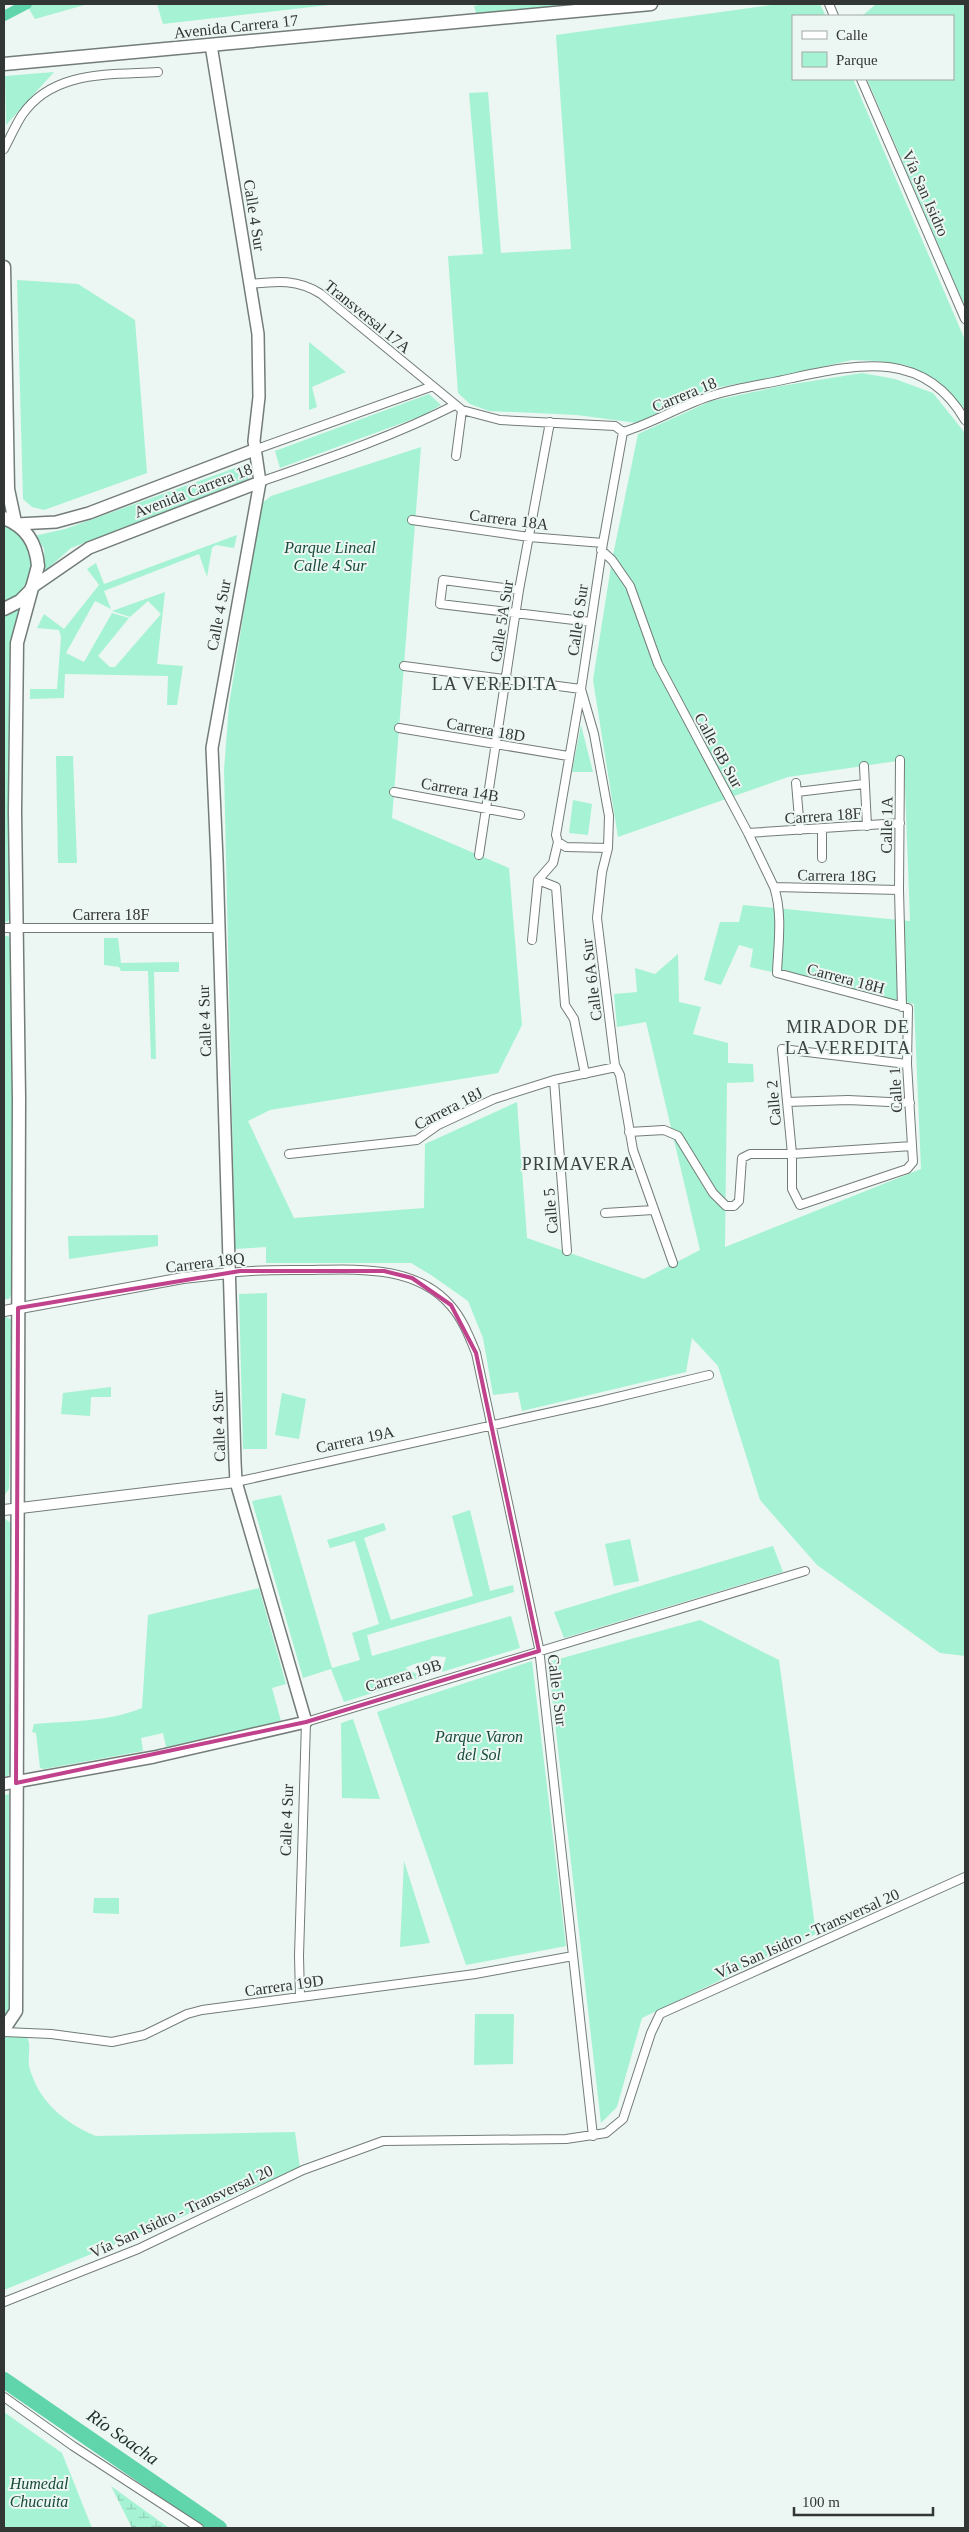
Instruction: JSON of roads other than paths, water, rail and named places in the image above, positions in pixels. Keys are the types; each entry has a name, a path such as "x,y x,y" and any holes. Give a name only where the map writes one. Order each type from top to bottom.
{"main road":[{"name":"Avenida Carrera 17","path":"4,64 651,4"},
{"name":"Calle 4 Sur","path":"211,45 250,284 260,359 254,450 260,482 212,748 236,1482 306,1722"},
{"path":"4,266 8,489 12,522 28,534 37,554 36,577 31,588 17,643 15,812 18,928 18,1308 10,1509 10,1784 16,2010 4,2030"},
{"name":"Avenida Carrera 18","path":"12,522 56,522 89,513 254,450"},
{"name":"Avenida Carrera 18","path":"4,609 20,601 31,588 89,548 260,482"},
{"name":"Carrera 19B","path":"10,1784 154,1757 306,1722"}],"street":[{"path":"4,149 22,115 37,99 67,81 82,76 158,72"},
{"name":"Vía San Isidro","path":"860,80 965,319"},
{"name":"Transversal 17A","path":"250,284 279,281 309,286 433,386"},
{"name":"Carrera 18","path":"623,432 713,395 823,371 877,365 898,368 920,376 943,392 965,420"},
{"path":"433,386 458,408 500,420 615,426 623,432"},
{"name":"Avenida Carrera 18","path":"254,450 433,386"},
{"path":"456,456 458,408"},
{"name":"Avenida Carrera 18","path":"260,482 315,464 458,408"},
{"name":"Calle 5A Sur","path":"479,855 519,590 550,422"},
{"name":"Calle 6 Sur","path":"538,880 553,864 558,842 556,835 568,756 582,689 602,546 623,432"},
{"name":"Carrera 18A","path":"412,520 602,546"},
{"name":"Calle 6B Sur","path":"602,546 630,586 658,664 748,833 774,888 779,920 777,973"},
{"path":"519,590 443,580 440,604 591,622"},
{"path":"404,666 582,689"},
{"name":"Calle 6A Sur","path":"582,689 594,734 609,816 608,848 602,872 597,918 606,1005 629,1132 641,1178 673,1263"},
{"name":"Carrera 18D","path":"399,728 568,756"},
{"name":"Calle 1A","path":"900,760 899,890 905,1007"},
{"path":"864,766 867,826"},
{"path":"796,784 800,830"},
{"path":"797,792 864,784"},
{"name":"Carrera 14B","path":"394,792 487,807 520,815"},
{"name":"Carrera 18F","path":"748,833 900,823"},
{"path":"822,829 822,858"},
{"path":"558,842 566,847 608,848"},
{"path":"532,940 538,880 556,886 565,1005 574,1019 585,1074"},
{"name":"Carrera 18G","path":"774,888 899,890"},
{"name":"Carrera 18F","path":"4,928 218,928"},
{"name":"Carrera 18H","path":"777,973 905,1007"},
{"name":"Calle 1","path":"905,1007 912,1146 912,1162 907,1169"},
{"name":"Calle 2","path":"907,1169 800,1205 792,1189 792,1154 782,1049 908,1064"},
{"name":"Carrera 18J","path":"288,1154 417,1140 438,1125 494,1099 554,1080 616,1067"},
{"name":"Calle 5","path":"554,1080 567,1251"},
{"path":"787,1102 848,1100 910,1103"},
{"path":"629,1132 664,1130 678,1136 713,1193 726,1206 734,1206 740,1201 742,1158 750,1154 792,1154 912,1146"},
{"path":"605,1213 653,1210"},
{"name":"Carrera 18Q","path":"4,1311 182,1278 229,1273 335,1269 384,1271 412,1278"},
{"name":"Calle 5 Sur","path":"412,1278 435,1291 450,1305 464,1324 476,1353 539,1651 556,1785 572,1956 593,2136"},
{"name":"Carrera 19A","path":"10,1509 236,1482 709,1374"},
{"name":"Carrera 19B","path":"306,1722 805,1571"},
{"name":"Calle 4 Sur","path":"300,1996 299,1956 306,1722"},
{"name":"Vía San Isidro - Transversal 20","path":"4,2302 138,2249 303,2170 371,2147 383,2141 566,2139 593,2136 606,2132 623,2119 651,2033 660,2014 965,1877"},
{"name":"Carrera 19D","path":"4,2030 112,2042 144,2035 193,2012 300,1996 475,1974 572,1956"},
{"path":"4,2397 73,2446 199,2528"}],"waterway":[{"path":"4,16 27,4"},
{"name":"Río Soacha","path":"4,2380 219,2528"}],"district":[{"name":"LA VEREDITA","path":"495,684"},
{"name":"MIRADOR DE LA VEREDITA","path":"848,1037"},
{"name":"PRIMAVERA","path":"578,1164"}],"park label":[{"name":"Parque Lineal Calle 4 Sur","path":"330,556"},
{"name":"Parque Varon del Sol","path":"479,1745"},
{"name":"Humedal Chucuita","path":"39,2492"}]}
